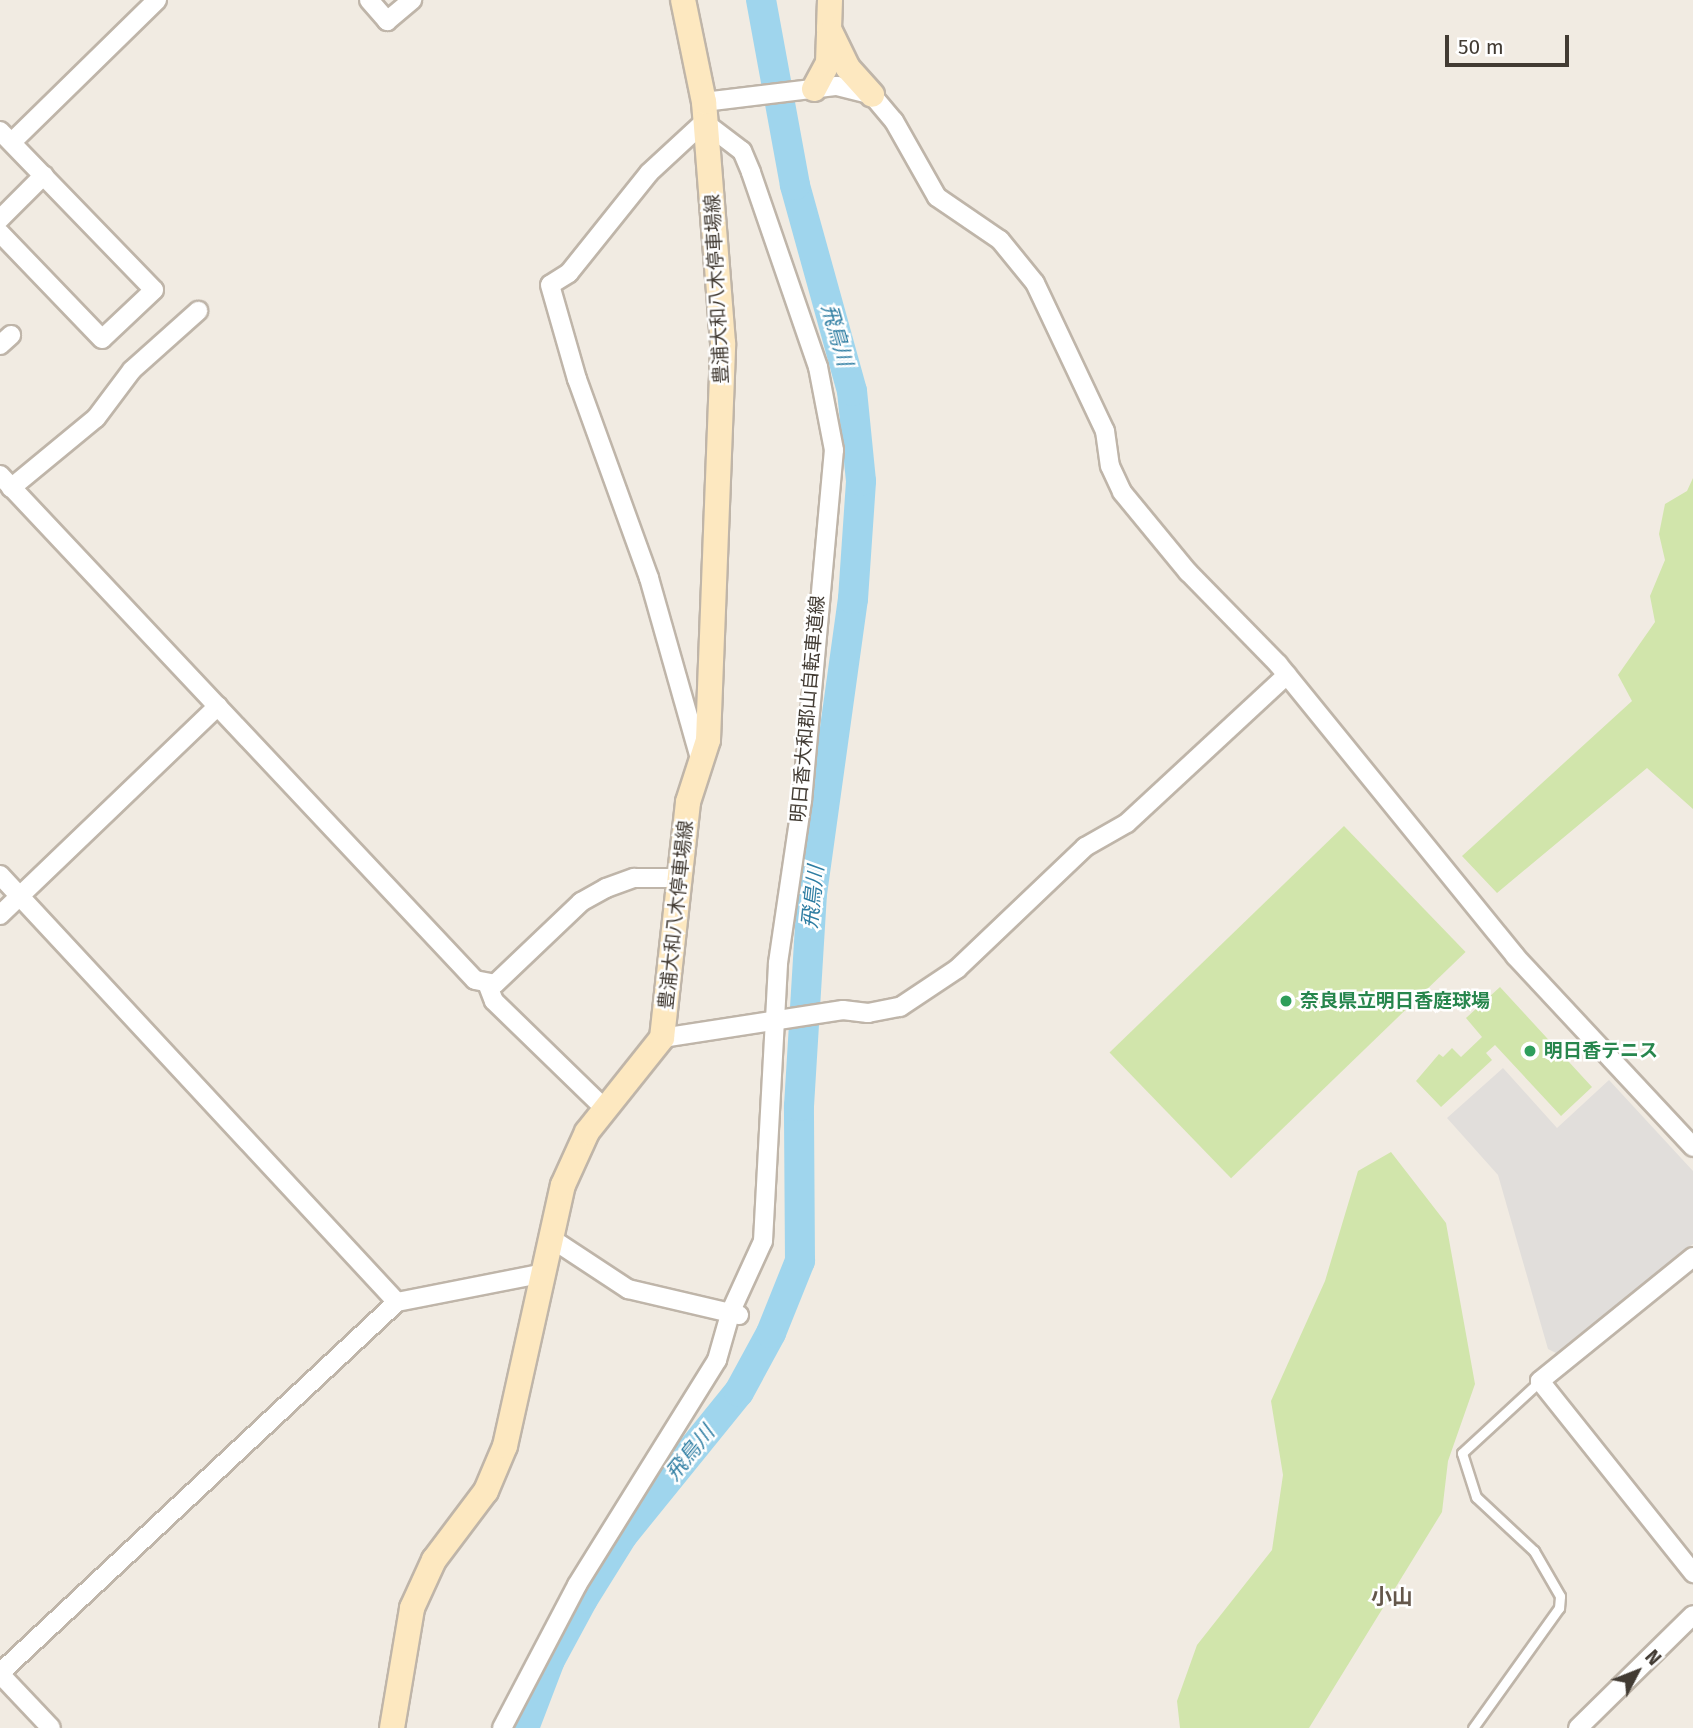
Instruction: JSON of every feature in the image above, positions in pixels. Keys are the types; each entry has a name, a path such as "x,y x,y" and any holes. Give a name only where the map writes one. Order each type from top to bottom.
{"main road":[{"name":"豊浦大和八木停車場線","path":"392,1728 412,1608 434,1560 486,1491 505,1446 540,1274 564,1185 604,1108 662,1038 677,878 688,802 708,740 714,661 723,343 709,108 683,0"},
{"path":"807,91 828,63 830,0"},
{"path":"830,29 848,68 872,95"}],"street":[{"path":"0,233 102,339 153,290 6,137 157,0"},
{"path":"369,0 387,21 412,0"},
{"path":"701,762 665,629 550,285 569,273 649,173 709,108 838,86 872,95 894,121 937,197 1000,240 1035,283 1105,431 1122,492 1169,551 1287,675 1515,956 1693,1147"},
{"name":"明日香大和郡山自転車道線","path":"502,1728 577,1585 717,1360 763,1241 782,1020 778,963 802,801 834,450 818,367 751,172 742,151 709,108"},
{"path":"0,219 44,176"},
{"path":"198,311 132,370 96,418 6,482 475,980 495,984 590,897 634,878 677,878"},
{"path":"662,1038 842,1010 868,1013 900,1007 957,969 1085,847 1127,823 1287,675"},
{"path":"0,915 218,706"},
{"path":"0,875 397,1302"},
{"path":"487,983 494,1001 604,1108"},
{"path":"549,1237 628,1289 661,1300 735,1313"},
{"path":"1693,1257 1540,1381 1693,1573"},
{"path":"51,1728 0,1674 397,1302 540,1274"},
{"path":"1578,1728 1693,1615"}],"lane":[{"path":"1473,1728 1559,1608 1560,1596 1534,1551 1476,1497 1462,1453 1540,1381"}],"green space":[{"path":"1693,478 1693,809 1647,768 1497,893 1462,856 1632,701 1618,675 1655,622 1650,596 1665,560 1659,534 1665,504 1687,491"},
{"name":"奈良県立明日香庭球場","path":"1344,826 1466,952 1231,1178 1109,1052"},
{"name":"明日香テニス","path":"1500,987 1592,1087 1561,1116 1495,1045 1486,1053 1492,1060 1441,1107 1416,1081 1439,1054 1443,1057 1452,1048 1461,1057 1482,1037 1466,1018"},
{"path":"1391,1152 1446,1223 1475,1384 1448,1461 1442,1512 1309,1728 1180,1728 1177,1701 1197,1645 1272,1550 1283,1475 1271,1401 1325,1281 1358,1171"}],"shaded area":[{"path":"1503,1068 1557,1128 1609,1080 1693,1171 1693,1244 1556,1353 1548,1349 1498,1175 1447,1118"}],"waterway":[{"name":"飛鳥川","path":"524,1728 550,1660 583,1599 623,1535 739,1392 771,1333 800,1261 799,1106 812,894 853,599 861,481 852,391 795,185 761,0"}],"place":[{"name":"奈良県立明日香庭球場","path":"1286,1001"},
{"name":"明日香テニス","path":"1530,1051"}],"district":[{"name":"小山","path":"1392,1597"}]}
